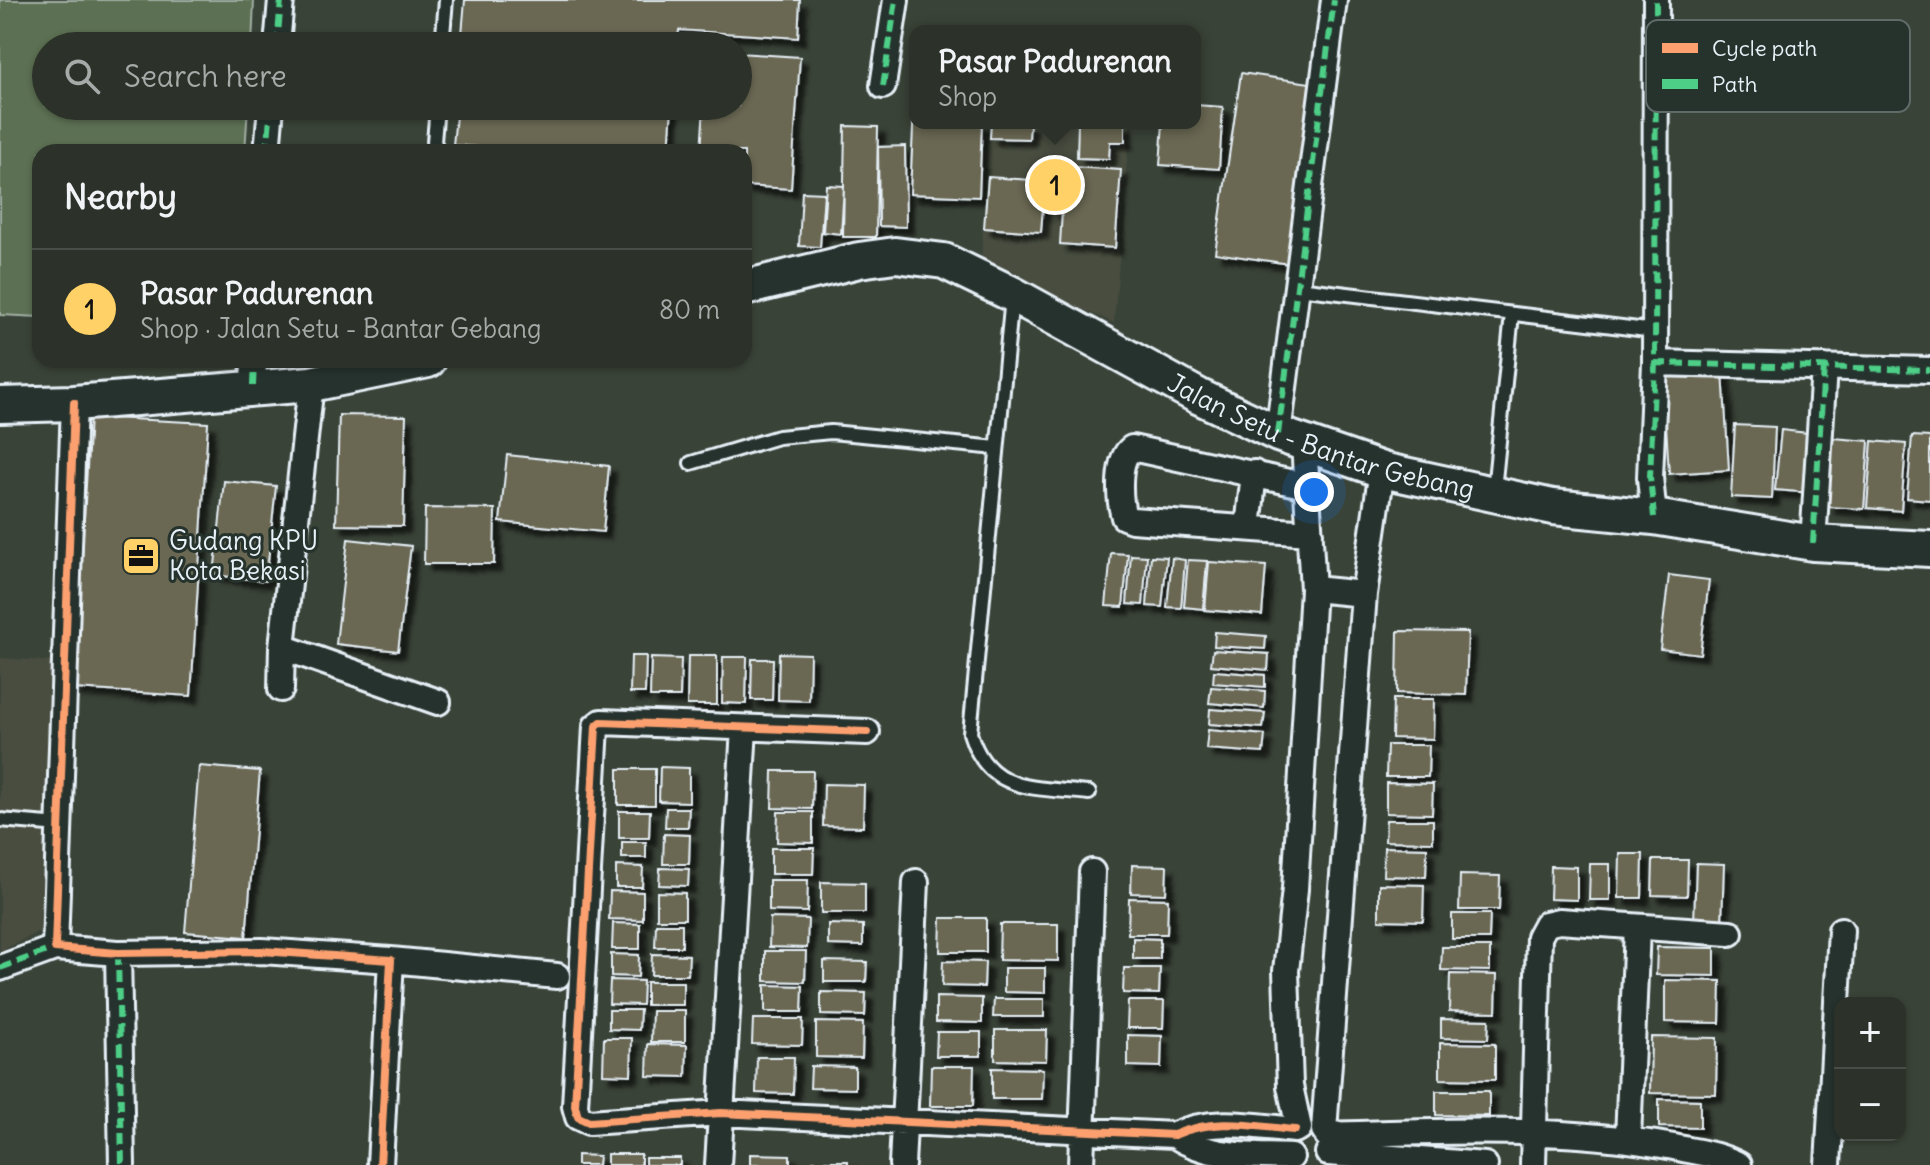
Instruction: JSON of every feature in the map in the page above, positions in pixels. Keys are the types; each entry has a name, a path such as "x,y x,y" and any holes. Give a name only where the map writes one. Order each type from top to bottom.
{"main road":[{"name":"Jalan Setu - Bantar Gebang","path":"752,286 895,255 944,261 1012,294 1198,396 1291,439 1382,470 1553,507 1654,517 1813,543 1930,549"},
{"path":"0,405 74,403 254,373 311,384 389,368"}],"street":[{"path":"278,32 281,0"},
{"path":"883,86 896,0"},
{"path":"1310,1151 1290,1086 1286,971 1295,889 1313,589 1307,486 1291,439 1298,288 1334,0"},
{"path":"1656,0 1656,20"},
{"path":"1654,517 1650,477 1655,363 1656,112"},
{"path":"268,144 270,120"},
{"path":"1655,363 1930,370"},
{"path":"1813,543 1824,367"},
{"path":"281,689 282,647 311,384"},
{"path":"55,948 74,403"},
{"path":"1307,486 1132,448 1123,461 1124,517 1310,533"},
{"path":"1310,1151 1364,594 1382,470"},
{"path":"1248,528 1254,473"},
{"path":"1313,589 1364,594"},
{"path":"282,647 438,702"},
{"path":"867,732 601,722 596,726 583,924 575,1106 578,1117 589,1122 721,1113 1174,1135 1200,1124 1214,1123 1310,1151 1485,1165"},
{"path":"718,1165 744,728"},
{"path":"1081,1165 1092,872"},
{"path":"902,1165 916,882"},
{"path":"1533,1165 1539,937 1546,924 1559,921 1730,933"},
{"path":"1628,1138 1637,928"},
{"path":"1828,1165 1841,930"},
{"path":"0,968 55,948 118,953 262,951 557,976"},
{"path":"118,953 122,1165"},
{"path":"380,1165 391,960"},
{"path":"1310,1151 1449,1131 1628,1138 1739,1165"}],"lane":[{"path":"443,32 446,0"},
{"path":"435,144 436,120"},
{"path":"1298,288 1655,331"},
{"path":"1012,294 970,733 975,751 990,773 1019,785 1089,793"},
{"path":"1494,493 1512,314"},
{"path":"691,463 778,437 831,432 997,448"},
{"path":"0,820 60,825"}],"shaded area":[{"path":"989,129 1130,129 1114,323 981,265"},
{"path":"0,658 57,662 40,931 0,951"}],"green space":[{"path":"0,0 254,0 253,32 32,32 32,120 247,120 246,144 32,144 32,317 0,315"}],"building":[{"path":"465,0 800,0 798,38 752,35 752,32 679,30 462,32"},
{"path":"752,54 800,57 791,189 752,187 752,144 702,144 703,120 752,120"},
{"path":"1241,73 1317,84 1290,264 1215,253"},
{"path":"1201,105 1223,107 1219,169 1160,165 1163,129 1201,129"},
{"path":"456,120 671,120 670,144 453,144"},
{"path":"845,126 878,127 876,237 843,237"},
{"path":"913,129 982,129 979,197 910,194"},
{"path":"991,129 1030,129 1029,139 990,138"},
{"path":"1078,129 1125,129 1125,142 1110,142 1109,159 1077,158"},
{"path":"905,146 906,227 879,226 878,147"},
{"path":"1055,166 1121,170 1115,248 1060,244 1062,212 1052,212"},
{"path":"988,177 1045,181 1041,232 984,228"},
{"path":"826,185 844,186 841,234 823,232"},
{"path":"802,192 824,193 820,247 799,246"},
{"path":"1723,371 1729,470 1669,474 1663,375"},
{"path":"339,415 406,416 403,526 336,525"},
{"name":"Gudang KPU Kota Bekasi","path":"90,417 208,423 191,696 74,689"},
{"path":"1735,425 1775,427 1772,499 1731,497"},
{"path":"1781,430 1816,434 1811,493 1775,490"},
{"path":"1912,436 1930,437 1930,500 1907,498"},
{"path":"1833,438 1869,441 1864,509 1828,507"},
{"path":"1872,441 1906,444 1901,511 1867,508"},
{"path":"507,455 609,466 603,532 500,522"},
{"path":"224,481 276,486 266,581 214,575"},
{"path":"425,508 495,509 494,564 424,564"},
{"path":"348,539 411,546 398,651 336,644"},
{"path":"1111,553 1128,554 1123,607 1106,606"},
{"path":"1131,555 1147,556 1143,605 1127,604"},
{"path":"1151,556 1167,557 1162,607 1147,606"},
{"path":"1172,558 1185,560 1181,608 1167,607"},
{"path":"1188,560 1207,561 1203,609 1184,607"},
{"path":"1209,562 1266,566 1262,615 1205,610"},
{"path":"1669,575 1709,580 1700,654 1660,649"},
{"path":"1398,631 1468,632 1466,695 1397,693"},
{"path":"1215,632 1266,636 1265,649 1214,646"},
{"path":"1213,650 1269,654 1268,670 1211,665"},
{"path":"779,653 810,654 809,701 778,700"},
{"path":"631,656 646,656 645,693 630,693"},
{"path":"688,656 717,656 717,705 687,705"},
{"path":"723,657 747,657 746,704 722,703"},
{"path":"651,658 681,659 680,697 650,697"},
{"path":"752,659 773,659 772,700 751,700"},
{"path":"1214,671 1265,675 1265,687 1213,683"},
{"path":"1211,687 1265,691 1264,708 1209,703"},
{"path":"1393,699 1434,699 1433,739 1392,738"},
{"path":"1210,709 1265,713 1263,728 1209,724"},
{"path":"1208,730 1265,735 1263,753 1206,749"},
{"path":"1387,745 1429,745 1428,777 1386,777"},
{"path":"199,766 260,771 246,937 185,932"},
{"path":"660,767 689,768 689,802 659,801"},
{"path":"618,769 655,769 655,805 618,805"},
{"path":"773,771 813,771 812,809 772,808"},
{"path":"1386,783 1433,784 1432,814 1386,813"},
{"path":"824,784 864,785 863,827 823,826"},
{"path":"666,808 689,808 688,827 665,827"},
{"path":"619,811 650,811 649,838 619,838"},
{"path":"778,812 813,812 813,843 777,842"},
{"path":"1386,820 1433,820 1433,842 1385,841"},
{"path":"664,834 690,835 689,864 663,864"},
{"path":"622,842 646,842 646,858 622,858"},
{"path":"1384,847 1427,848 1426,877 1383,876"},
{"path":"771,848 814,848 813,874 771,874"},
{"path":"1620,854 1643,854 1642,898 1619,898"},
{"path":"1653,860 1688,860 1687,896 1652,895"},
{"path":"1696,863 1724,864 1722,923 1694,923"},
{"path":"1590,864 1610,864 1610,900 1589,900"},
{"path":"1132,865 1167,866 1166,894 1131,893"},
{"path":"616,866 643,867 642,887 616,887"},
{"path":"1551,866 1577,867 1577,900 1550,899"},
{"path":"660,868 689,869 688,886 659,885"},
{"path":"1460,875 1500,876 1499,910 1459,910"},
{"path":"769,880 808,880 807,912 769,911"},
{"path":"821,882 865,883 865,913 821,913"},
{"path":"1379,884 1424,885 1423,921 1379,920"},
{"path":"610,891 643,892 643,920 609,919"},
{"path":"657,892 685,893 685,919 657,919"},
{"path":"1129,898 1168,899 1167,934 1128,934"},
{"path":"1452,914 1490,914 1489,939 1452,939"},
{"path":"770,918 808,919 807,948 769,947"},
{"path":"941,918 986,918 986,952 940,952"},
{"path":"613,923 640,924 640,949 612,949"},
{"path":"656,924 682,924 682,947 655,947"},
{"path":"828,924 863,925 863,946 828,945"},
{"path":"1000,924 1058,924 1058,961 999,960"},
{"path":"1133,938 1160,939 1160,959 1133,959"},
{"path":"1442,947 1490,947 1490,971 1441,970"},
{"path":"1657,947 1715,948 1715,976 1656,975"},
{"path":"765,951 806,951 805,982 765,981"},
{"path":"611,954 639,955 638,977 611,976"},
{"path":"652,954 689,955 688,975 651,975"},
{"path":"824,961 867,962 866,982 824,982"},
{"path":"943,961 985,962 984,987 942,986"},
{"path":"1004,968 1045,968 1045,993 1004,992"},
{"path":"1124,968 1160,968 1159,994 1123,993"},
{"path":"1450,974 1497,975 1496,1012 1449,1011"},
{"path":"610,980 643,981 642,1005 609,1004"},
{"path":"1665,980 1721,981 1720,1023 1665,1022"},
{"path":"646,982 683,982 683,1005 646,1005"},
{"path":"765,985 803,986 802,1012 765,1012"},
{"path":"821,992 866,993 865,1016 821,1015"},
{"path":"936,997 982,998 982,1023 936,1022"},
{"path":"994,999 1044,999 1044,1017 993,1017"},
{"path":"1128,1001 1164,1001 1163,1028 1127,1028"},
{"path":"609,1010 640,1010 639,1030 609,1029"},
{"path":"652,1011 685,1011 685,1042 651,1042"},
{"path":"753,1019 803,1019 802,1045 752,1044"},
{"path":"1441,1019 1489,1020 1488,1039 1441,1038"},
{"path":"816,1022 863,1023 862,1058 816,1057"},
{"path":"995,1030 1047,1030 1046,1061 995,1060"},
{"path":"937,1032 981,1032 981,1056 936,1056"},
{"path":"1128,1035 1162,1036 1161,1067 1128,1066"},
{"path":"1651,1037 1717,1038 1716,1094 1650,1093"},
{"path":"604,1038 632,1038 631,1075 603,1074"},
{"path":"1440,1043 1495,1044 1495,1080 1440,1079"},
{"path":"648,1044 687,1045 686,1077 647,1076"},
{"path":"757,1057 794,1057 793,1094 756,1093"},
{"path":"811,1066 855,1067 855,1089 810,1088"},
{"path":"931,1066 974,1066 973,1106 930,1106"},
{"path":"992,1068 1043,1069 1042,1099 992,1099"},
{"path":"1436,1091 1489,1091 1489,1116 1436,1115"},
{"path":"1659,1099 1700,1100 1700,1128 1659,1127"},
{"path":"607,1154 641,1154 641,1165 607,1165"},
{"path":"750,1154 790,1155 790,1165 750,1165"},
{"path":"577,1155 599,1156 598,1165 577,1165"},
{"path":"645,1158 680,1158 680,1165 645,1165"},
{"path":"813,1161 848,1161 848,1165 813,1165"}],"marked path":[{"path":"278,32 281,0"},
{"path":"883,86 896,0"},
{"path":"1278,434 1334,0"},
{"path":"1656,0 1656,20"},
{"path":"1654,517 1650,477 1655,363 1656,112"},
{"path":"268,144 270,120"},
{"path":"1655,363 1930,370"},
{"path":"1813,543 1824,367"},
{"path":"253,386 254,368"},
{"path":"0,968 55,948"},
{"path":"118,953 122,1165"}],"cycle path":[{"path":"74,403 55,948 118,953 262,951 391,960 380,1165"},
{"path":"867,732 601,722 596,726 575,1106 578,1117 589,1122 721,1113 1174,1135 1219,1124 1295,1130"}],"place":[{"name":"Pasar Padurenan","path":"1055,185"},
{"name":"Gudang KPU Kota Bekasi","path":"141,556"}]}
